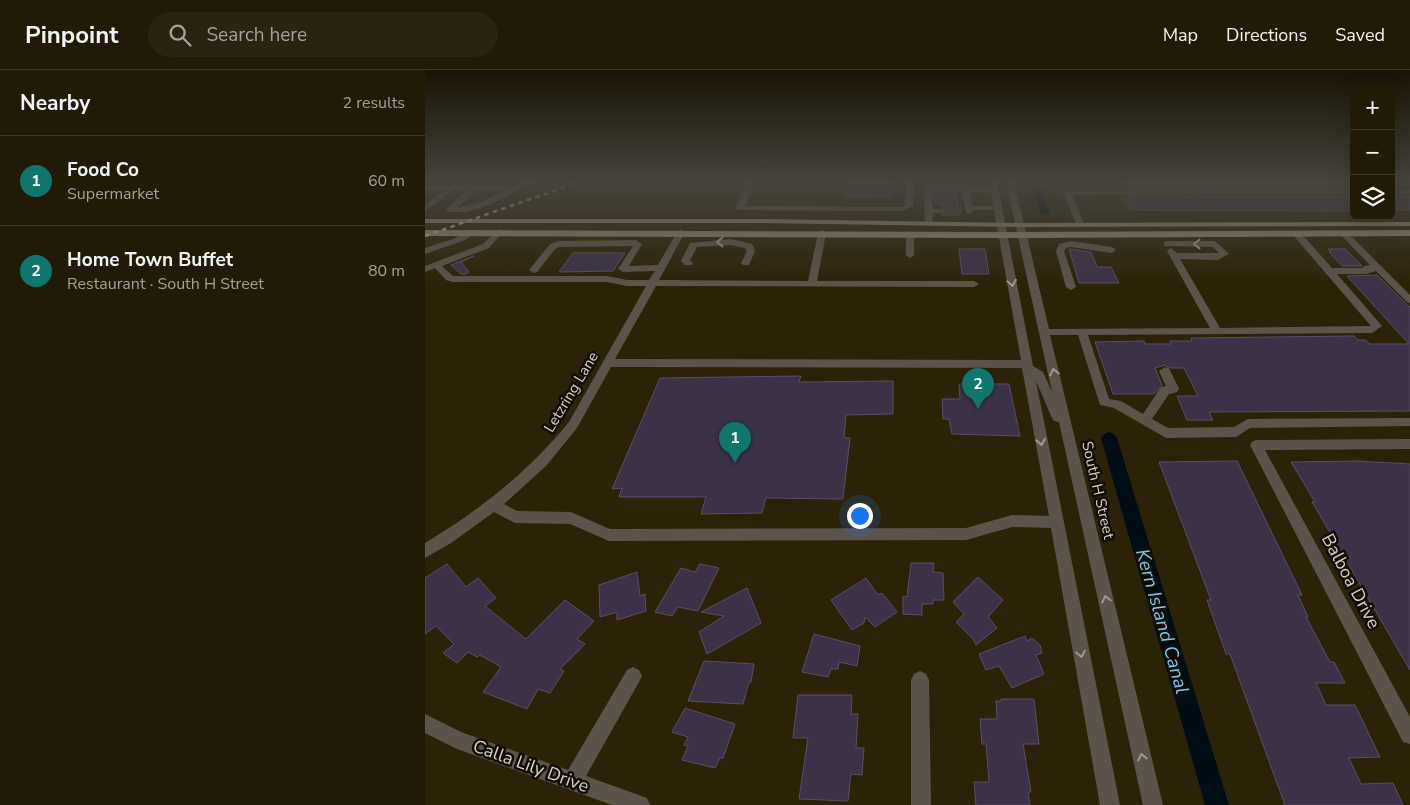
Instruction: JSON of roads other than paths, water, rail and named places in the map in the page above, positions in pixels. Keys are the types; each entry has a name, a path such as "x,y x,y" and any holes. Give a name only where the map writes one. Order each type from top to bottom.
{"main road":[{"path":"473,232 494,228 589,220"},
{"path":"425,221 758,220 971,224 1002,229"},
{"path":"681,232 690,229 758,220"},
{"path":"580,233 662,228 691,221"},
{"path":"761,233 811,227 829,221"},
{"path":"1021,230 1080,224 1410,224"},
{"path":"1296,233 1304,228 1383,224"},
{"path":"425,232 910,234 1002,229 1161,234 1410,233"}],"street":[{"path":"829,221 831,216"},
{"path":"929,223 930,216"},
{"path":"968,216 971,224"},
{"path":"1000,216 1055,522 1110,805"},
{"name":"South H Street","path":"1018,216 1153,805"},
{"path":"1077,216 1080,224"},
{"path":"460,241 473,232"},
{"path":"425,269 485,246 499,232"},
{"name":"Letzring Lane","path":"425,551 494,505 539,467 558,446 573,425 681,232"},
{"path":"812,283 822,233"},
{"path":"1045,332 1372,330 1377,326 1296,233"},
{"path":"1343,233 1410,300"},
{"path":"1353,233 1410,288"},
{"path":"910,234 910,255"},
{"path":"1161,234 1216,330"},
{"path":"425,250 449,242 460,241 469,244 474,250"},
{"path":"688,263 685,261 693,245 731,242 749,246 751,251 746,263"},
{"path":"534,270 553,246 559,244 635,243 638,244 623,269 661,268"},
{"path":"1071,287 1060,251 1062,246 1071,244 1112,250"},
{"path":"1167,244 1215,244 1225,254 1219,258 1174,256"},
{"path":"1358,248 1352,252 1367,268"},
{"path":"437,264 452,279 607,280 627,283 974,284"},
{"path":"1331,272 1366,271 1367,268 1378,268"},
{"path":"1082,331 1104,402 1117,404 1166,433 1236,432 1247,424 1410,422"},
{"path":"608,363 1027,365 1039,375 1071,445"},
{"path":"1145,421 1165,390 1173,389 1165,371"},
{"name":"Balboa Drive","path":"1410,444 1256,445 1410,735"},
{"path":"494,505 515,517 571,518 609,535 966,534 1012,521 1055,522"},
{"path":"572,781 633,676"},
{"path":"920,680 921,805"},
{"name":"Calla Lily Drive","path":"425,723 457,740 640,805"}],"waterway":[{"name":"Kern Island Canal","path":"1109,438 1217,805"}],"railway":[{"path":"425,236 481,216"}],"place":[{"name":"Home Town Buffet","path":"978,409"},
{"name":"Food Co","path":"735,463"}]}
